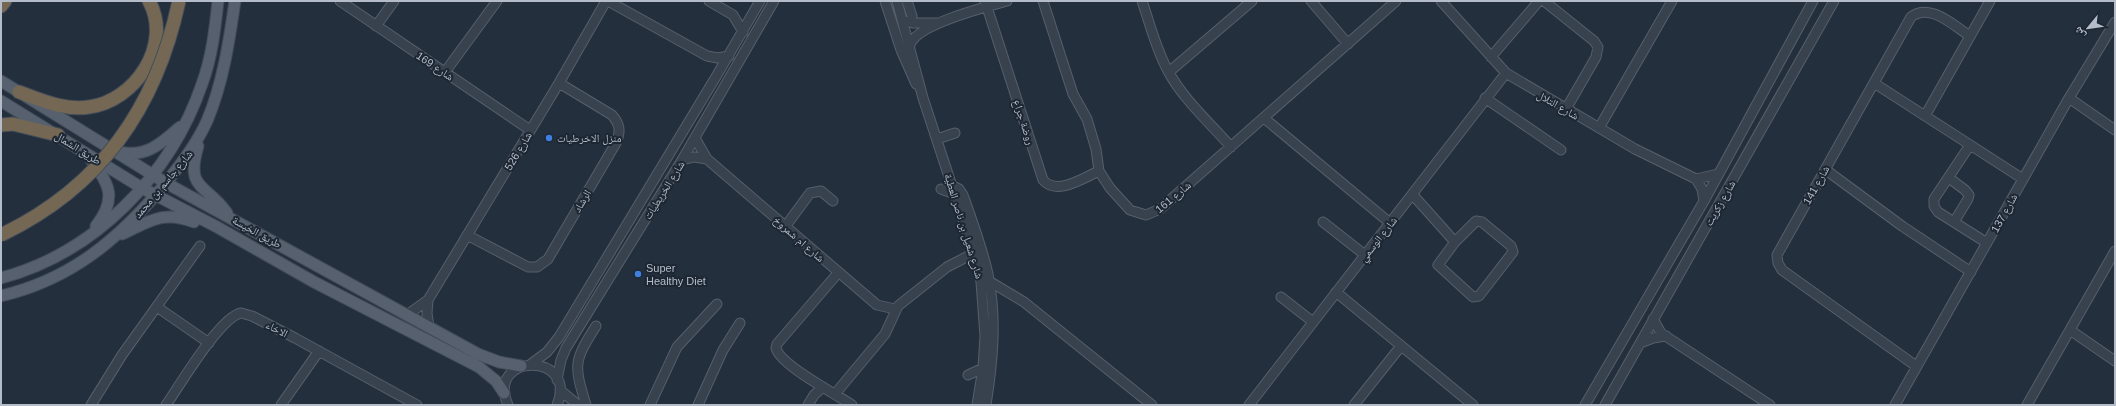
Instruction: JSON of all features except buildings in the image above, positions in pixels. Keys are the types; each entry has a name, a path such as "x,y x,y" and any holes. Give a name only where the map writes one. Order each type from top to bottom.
{"highway":[{"path":"18,92 71,108 89,108 120,96 141,76 148,64 154,47 156,25 149,1"},
{"path":"1,235 41,213 71,192 115,146 131,124 158,75 173,29 179,1"},
{"path":"1,125 13,124 58,135"}],"main road":[{"name":"شارع جاسم بن محمد","path":"1,278 44,262 89,236 117,214 153,175 177,141 195,103 208,63 218,1"},
{"name":"شارع جاسم بن محمد","path":"1,296 27,289 66,272 89,257 111,240 166,183 187,156 201,134 214,102 224,69 235,1"},
{"name":"طريق الخيسة","path":"1,81 166,183 478,354 499,362 526,365"},
{"name":"طريق الشمال","path":"1,101 83,150 142,188 156,195"},
{"path":"117,152 130,154 147,151 164,141 187,122"},
{"path":"201,134 193,165 196,180 201,188 220,204 230,217"},
{"path":"83,150 104,177 110,194 105,213 89,236"},
{"name":"طريق الخيسة","path":"156,195 217,227 307,279 478,367 496,381 504,393"},
{"path":"111,240 150,220 167,216 184,218 199,224 217,227"}],"street":[{"name":"شارع 169","path":"340,1 530,130"},
{"path":"376,26 394,1"},
{"path":"445,72 497,1"},
{"path":"607,1 707,56 718,58 728,56"},
{"name":"شارع 526","path":"408,315 428,300 607,1"},
{"path":"709,1 733,15 743,32"},
{"name":"شارع الخريطيات","path":"504,393 507,379 513,371 547,352 555,342 743,32 760,1"},
{"name":"شارع الخريطيات","path":"557,380 563,354 682,160 774,1"},
{"name":"شارع شعيل بن ناصر العطية","path":"885,1 901,50 923,98"},
{"name":"شارع شعيل بن ناصر العطية","path":"897,1 923,98 988,297 985,321 983,368 976,405"},
{"path":"907,1 912,16"},
{"path":"910,45 916,34 938,23 986,4 1007,1"},
{"name":"شارع 161","path":"1043,1 1073,94 1087,119 1096,149 1099,171 1110,188 1130,210 1146,215 1160,209 1396,1"},
{"path":"1142,1 1160,54 1169,72 1182,91 1231,147"},
{"path":"1169,72 1252,1"},
{"path":"1311,1 1348,44"},
{"name":"شارع التلال","path":"1441,1 1506,73 1635,149 1696,179"},
{"path":"1491,57 1539,1"},
{"path":"1544,1 1594,41 1598,47 1596,57 1566,109"},
{"path":"1599,128 1672,1"},
{"name":"شارع زكريت","path":"1585,405 1704,201 1813,1"},
{"name":"شارع زكريت","path":"1605,405 1834,1"},
{"path":"1925,116 1990,1"},
{"name":"روضة جراع","path":"986,4 1043,180 1051,186 1062,187 1099,171"},
{"name":"شارع 141","path":"1916,366 1780,267 1777,259 1780,247 1826,170 1835,150 1907,22 1915,14 1920,12 1931,12 1970,36"},
{"path":"733,15 753,14"},
{"path":"903,20 913,24 938,23"},
{"name":"شارع 137","path":"1895,405 2069,98 2115,22"},
{"path":"707,56 717,75"},
{"name":"شارع الوسمي","path":"1249,405 1506,73"},
{"name":"الرشاد","path":"467,234 528,267 537,267 548,259 616,143 619,133 618,123 612,115 559,83"},
{"path":"1874,83 2023,179"},
{"path":"1486,98 1561,150"},
{"path":"2069,98 2115,130"},
{"path":"1264,118 1390,223"},
{"path":"937,139 955,133"},
{"name":"شارع ام شمروخ","path":"695,138 707,159 784,227 877,305 895,309"},
{"path":"1970,145 1933,203 1935,209 1987,243"},
{"path":"682,160 694,158 707,159"},
{"path":"1826,170 1908,230 1971,272"},
{"path":"1704,201 1702,189 1696,179 1718,174"},
{"path":"1948,178 1966,190 1969,195 1954,222"},
{"path":"650,186 662,193"},
{"path":"941,189 959,189 963,195 982,250 989,281 988,297 994,343 986,405"},
{"path":"784,227 810,193 821,191 833,200"},
{"path":"1412,195 1455,242"},
{"path":"1480,221 1512,247 1512,256 1478,297 1473,297 1438,267 1439,261 1455,242 1474,222 1480,221"},
{"path":"1323,222 1365,255"},
{"path":"622,232 624,237 633,240"},
{"path":"91,405 122,355 200,246"},
{"path":"2027,405 2115,250"},
{"path":"608,256 612,254 617,256 619,262"},
{"path":"835,394 885,334 895,309 947,267 974,254"},
{"path":"838,273 776,346 779,354 823,387 852,405"},
{"path":"989,281 1024,302 1152,405"},
{"path":"988,297 1002,290"},
{"path":"1336,292 1469,404"},
{"path":"1281,297 1313,322"},
{"path":"428,300 427,313 429,327"},
{"path":"650,405 678,347 717,304"},
{"path":"157,307 209,344"},
{"name":"الاخاء","path":"166,405 209,344 228,320 241,313 252,316 417,405"},
{"path":"1653,319 1661,333 1764,403"},
{"path":"698,405 723,350 740,323"},
{"path":"586,405 576,368 580,355 596,326"},
{"path":"578,329 590,336"},
{"path":"2070,330 2115,361"},
{"path":"1640,343 1653,338 1666,336"},
{"path":"1354,405 1401,346"},
{"path":"281,405 318,351"},
{"path":"526,365 546,368 557,380 560,390 557,405"},
{"path":"968,375 983,368"},
{"path":"808,405 823,387"},
{"path":"560,390 578,405"},
{"path":"504,393 508,405"}],"place":[{"name":"منزل الاخرطيات","path":"549,138"},
{"name":"Super Healthy Diet","path":"638,274"}]}
